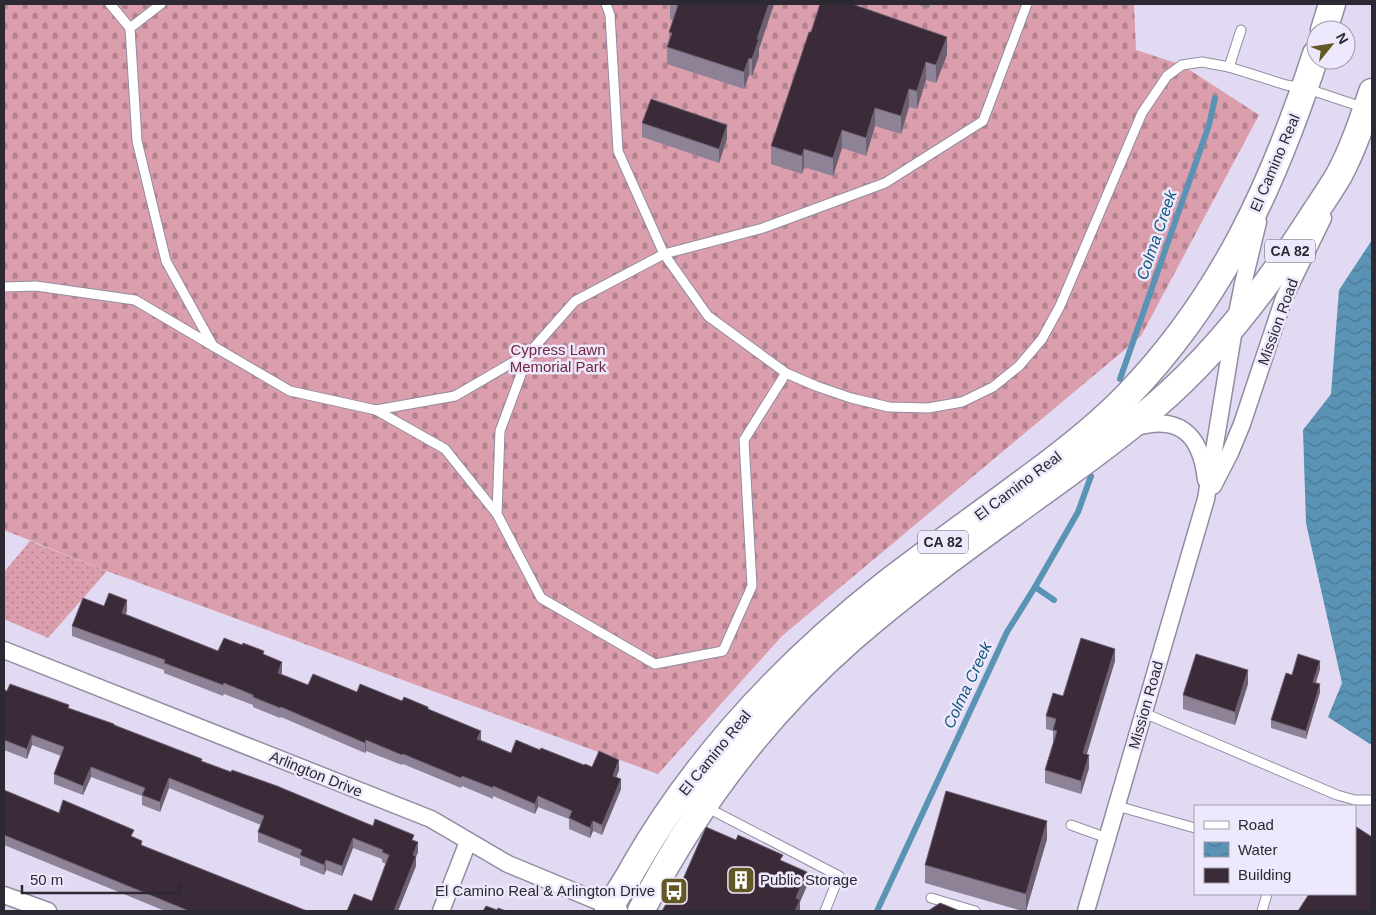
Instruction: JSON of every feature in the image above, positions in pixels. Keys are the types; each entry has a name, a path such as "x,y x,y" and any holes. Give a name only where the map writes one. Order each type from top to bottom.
{"main road":[{"path":"1327,20 1332,4"},
{"name":"El Camino Real","path":"613,910 673,804 718,746 782,676 839,623 886,584 1072,446 1141,381 1183,329 1218,280 1242,236 1270,176 1311,70"},
{"name":"El Camino Real","path":"642,911 656,883 704,806 737,759 774,715 815,673 852,638 934,572 1124,432 1179,384 1235,323 1255,300 1286,257 1339,174 1370,104"}],"street":[{"name":"Mission Road","path":"1206,499 1230,453 1242,424 1284,298 1314,239 1339,174"},
{"name":"Mission Road","path":"1086,911 1206,499 1235,323 1247,264 1270,176"},
{"name":"Mission Road","path":"1124,432 1141,426 1160,423 1175,425 1189,434 1199,450 1206,481 1206,499"},
{"name":"Arlington Drive","path":"4,650 431,819 508,864 613,910"},
{"path":"440,911 468,842"},
{"path":"4,895 48,911"}],"lane":[{"path":"110,4 130,28 137,141 166,261 213,346"},
{"path":"130,28 161,4"},
{"path":"606,4 610,15 618,151 664,254 708,316 786,373 851,398 889,407 928,408 962,402 994,387 1019,366 1042,339 1060,306 1142,113 1167,76 1182,65 1202,62 1229,67 1286,85 1370,104"},
{"path":"610,15 613,4"},
{"path":"376,410 455,396 529,353 575,301 664,254 763,228 885,183 983,121 1027,4"},
{"path":"1229,67 1241,30"},
{"path":"4,287 36,286 135,300 290,392 376,410 445,450 497,514 541,598 655,664 723,651 752,586 744,440 786,373"},
{"path":"497,514 500,430 529,353"},
{"path":"1144,713 1337,795 1355,800 1372,800"},
{"path":"704,806 839,876 825,911"},
{"path":"1117,806 1194,828"},
{"path":"1071,825 1107,838"},
{"path":"1262,911 1267,895"},
{"path":"931,898 975,911"}],"green space":[{"name":"Cypress Lawn Memorial Park","path":"4,4 1134,4 1136,50 1182,65 1259,115 1141,336 782,636 658,774 107,571 4,530"},
{"path":"30,541 107,571 48,638 4,619 4,572"}],"water":[{"path":"1372,240 1372,743 1370,744 1328,717 1342,683 1306,523 1303,430 1331,394 1339,290"}],"building":[{"path":"674,4 769,4 752,59 749,58 744,72 667,47 672,33 669,32 678,5"},
{"path":"820,4 855,4 947,37 936,65 926,62 917,91 909,89 901,116 875,108 866,138 842,130 833,158 804,149 802,156 771,146"},
{"path":"651,99 727,125 719,149 642,123"},
{"path":"109,593 127,600 122,613 218,651 224,638 264,651 263,654 282,662 278,673 308,685 313,674 357,692 360,684 402,701 404,697 481,731 477,739 511,753 516,740 592,767 599,751 619,760 613,776 621,779 602,825 593,821 590,828 569,818 572,811 538,796 535,804 493,786 493,788 462,776 461,778 366,740 365,743 253,697 253,695 224,683 223,685 164,663 165,660 72,626 83,598 104,606"},
{"path":"1081,638 1115,649 1083,753 1089,755 1081,781 1045,770 1057,731 1053,730 1056,719 1046,716 1053,693 1063,696"},
{"path":"1196,654 1248,670 1235,712 1183,695"},
{"path":"1298,654 1320,661 1313,682 1320,684 1306,731 1271,720 1286,673 1292,675"},
{"path":"10,684 69,705 68,708 202,759 201,761 277,786 373,826 375,819 414,835 412,840 418,842 413,855 416,856 394,911 347,911 354,894 372,901 389,855 382,852 383,850 353,838 342,866 326,860 324,865 300,855 302,850 258,832 264,816 169,778 160,802 142,795 145,788 91,767 83,786 54,774 64,747 32,735 27,749 4,740 4,694"},
{"path":"4,790 59,813 63,800 134,830 131,836 142,841 141,845 307,911 189,911 4,835"},
{"path":"946,791 1047,821 1026,894 925,865"},
{"name":"Public Storage","path":"706,827 736,840 738,835 783,855 780,860 807,872 796,898 800,900 795,911 662,911 667,902 672,904"},
{"path":"1356,827 1372,837 1372,911 1298,911 1308,895 1356,895"},
{"path":"940,903 960,911 928,911"},
{"path":"486,906 497,910 498,908 506,911 483,911"}],"waterway":[{"name":"Colma Creek","path":"1120,379 1209,125 1215,98"},
{"name":"Colma Creek","path":"877,911 1007,632 1078,512 1091,476"},
{"path":"1035,587 1054,600"}],"place":[{"name":"Public Storage","path":"741,880"},
{"name":"El Camino Real & Arlington Drive","path":"674,891"}]}
